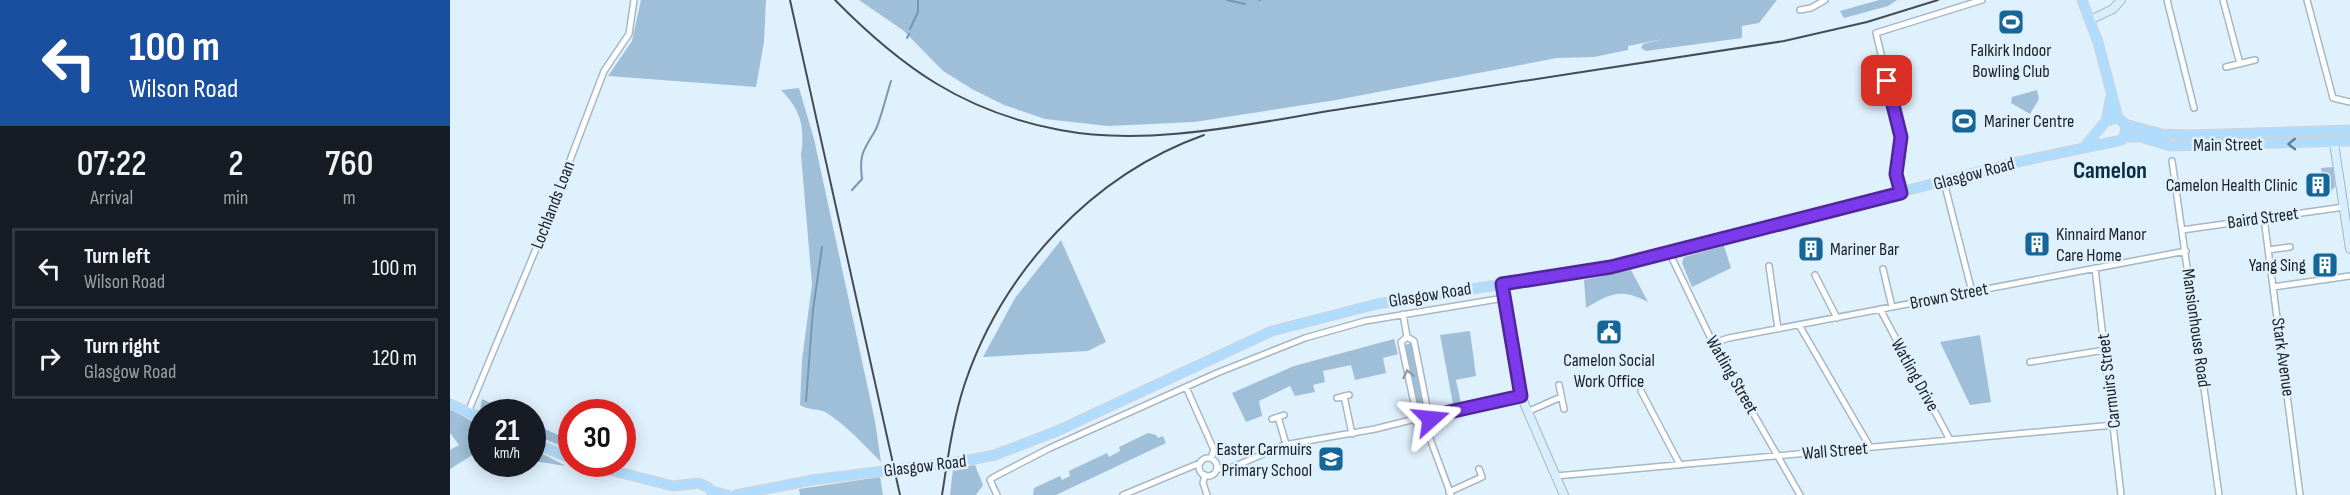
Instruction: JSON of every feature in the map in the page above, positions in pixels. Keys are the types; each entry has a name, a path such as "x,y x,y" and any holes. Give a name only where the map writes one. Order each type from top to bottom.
{"main road":[{"path":"2082,0 2121,121 2124,137 2115,142 2108,141 2103,136 2112,94"},
{"path":"2084,147 2104,125 2121,121"},
{"name":"Main Street","path":"2121,121 2162,134 2314,133 2350,130"},
{"name":"Main Street","path":"2314,133 2329,136 2334,143"},
{"name":"Main Street","path":"2124,137 2141,137 2170,146 2350,141"},
{"name":"Glasgow Road","path":"736,495 831,477 979,459 1032,441 1237,346 1302,321 1377,304 1580,273 2108,141"},
{"path":"450,404 468,412"},
{"path":"636,476 673,486 703,484 713,493 727,495"},
{"path":"651,479 672,495"},
{"path":"678,495 688,485"}],"street":[{"name":"Lochlands Loan","path":"473,399 538,244 604,71 629,34 634,0"},
{"path":"1800,10 1811,8 1825,0"},
{"path":"1901,193 1896,174 1901,137 1876,33 1982,0"},
{"path":"2090,20 2113,9 2121,0"},
{"path":"2167,0 2194,108"},
{"path":"2223,0 2240,64"},
{"path":"2307,0 2333,98 2350,102"},
{"path":"1811,8 1814,16"},
{"path":"2226,67 2254,60"},
{"path":"2334,143 2350,249"},
{"name":"Mansionhouse Road","path":"2172,161 2219,495"},
{"path":"1944,182 1972,292"},
{"name":"Baird Street","path":"2182,230 2344,207"},
{"name":"Stark Avenue","path":"2264,218 2300,495"},
{"path":"2268,250 2290,247"},
{"name":"Brown Street","path":"1713,343 2186,251"},
{"name":"Watling Street","path":"1669,252 1713,343 1800,495"},
{"path":"1768,266 1778,329"},
{"name":"Carmuirs Street","path":"2095,268 2121,495"},
{"path":"1883,269 1892,307"},
{"path":"1815,275 1837,318"},
{"path":"2273,287 2350,276"},
{"path":"1502,284 1521,396 1564,495"},
{"name":"Glasgow Road","path":"997,495 990,480 1186,387 1305,338 1365,321 1504,298"},
{"name":"Watling Drive","path":"1880,309 1950,440"},
{"path":"1403,314 1407,337"},
{"path":"1799,325 1870,447"},
{"path":"1407,337 1414,341 1430,414 1430,422 1425,425 1419,425 1416,416 1401,342 1407,337"},
{"path":"2030,362 2105,350"},
{"path":"1559,386 1564,409"},
{"path":"1186,387 1214,450 1211,458"},
{"path":"1641,391 1680,465"},
{"path":"1337,398 1347,396 1352,434"},
{"path":"1211,458 1217,468 1226,470 1286,444 1352,434 1416,416 1423,410 1430,414 1521,396"},
{"path":"1527,412 1562,397"},
{"path":"1104,409 1109,422"},
{"path":"1278,417 1286,444"},
{"path":"1425,425 1450,494 1482,477 1479,469"},
{"name":"Wall Street","path":"1556,476 2114,425"},
{"path":"1123,495 1200,463 1205,458 1211,458"},
{"path":"1200,463 1199,469 1205,475"},
{"path":"1205,475 1214,473 1217,468"},
{"path":"1205,475 1203,483 1207,495"}],"shaded area":[{"path":"641,0 766,0 764,42 756,87 608,76 632,41"},
{"path":"859,0 1777,0 1759,23 1742,26 1742,38 1646,51 1641,48 1643,44 1663,39 1628,46 1628,50 1594,57 1557,58 1336,100 1194,122 1108,126 1045,119 1004,105 972,89 943,71 904,31"},
{"path":"1879,0 1897,0 1888,6 1844,18 1840,11"},
{"path":"799,88 814,139 875,421 881,462 834,418 824,411 800,405 802,360 812,284 801,155 802,127 797,112 781,90"},
{"path":"2037,90 2039,99 2030,114 2011,103 2012,97"},
{"path":"2333,167 2335,187 2326,196 2321,168"},
{"path":"1061,240 1106,342 1088,351 983,357 1015,298"},
{"path":"1724,246 1731,268 1692,287 1682,263 1684,257"},
{"path":"1631,270 1648,302 1630,295 1616,294 1586,308 1584,280"},
{"path":"1470,331 1476,376 1456,380 1461,403 1453,404 1440,335"},
{"path":"1980,335 1991,402 1970,405 1940,342"},
{"path":"1394,339 1398,354 1383,358 1386,373 1355,380 1351,365 1323,371 1325,382 1313,385 1315,392 1295,396 1290,386 1259,401 1262,416 1246,422 1232,393 1294,366"},
{"path":"1411,343 1424,406 1418,407 1405,345"},
{"path":"450,409 468,419 468,458 450,469 450,450 459,445 450,433"},
{"path":"546,429 558,435 558,445 546,439"},
{"path":"1148,433 1158,438 1163,436 1166,443 1056,495 1033,495 1034,488 1060,476 1062,480 1070,476 1069,471 1107,453 1109,457 1120,451 1119,447"},
{"path":"546,456 558,462 558,465 546,463"},
{"path":"975,465 983,485 976,495 950,495 953,469"},
{"path":"880,477 883,495 800,495 799,489"}],"waterway":[{"path":"910,29 918,12 918,0"},
{"path":"1227,0 1245,4"},
{"path":"907,38 909,34"},
{"path":"852,190 862,179 863,153 877,127 891,81"},
{"path":"806,401 813,310 822,247"}],"railway":[{"path":"790,0 900,495"},
{"path":"835,0 910,66 964,99 994,112 1060,130 1096,135 1132,136 1207,131 1784,41 1867,22 1938,0"},
{"path":"942,495 954,424 965,383 982,342 1003,303 1028,266 1057,232 1089,202 1125,175 1163,153 1204,135"}],"place":[{"name":"Falkirk Indoor Bowling Club","path":"2011,22"},
{"name":"Mariner Centre","path":"1964,121"},
{"name":"Camelon Health Clinic","path":"2318,185"},
{"name":"Kinnaird Manor Care Home","path":"2037,244"},
{"name":"Mariner Bar","path":"1811,249"},
{"name":"Yang Sing","path":"2325,265"},
{"name":"Camelon Social Work Office","path":"1609,332"},
{"name":"Easter Carmuirs Primary School","path":"1331,459"}],"district":[{"name":"Camelon","path":"2110,170"}],"route":[{"path":"1431,419 1431,416 1521,396 1502,284 1611,267 1901,193 1896,174 1901,137 1887,81"}]}
